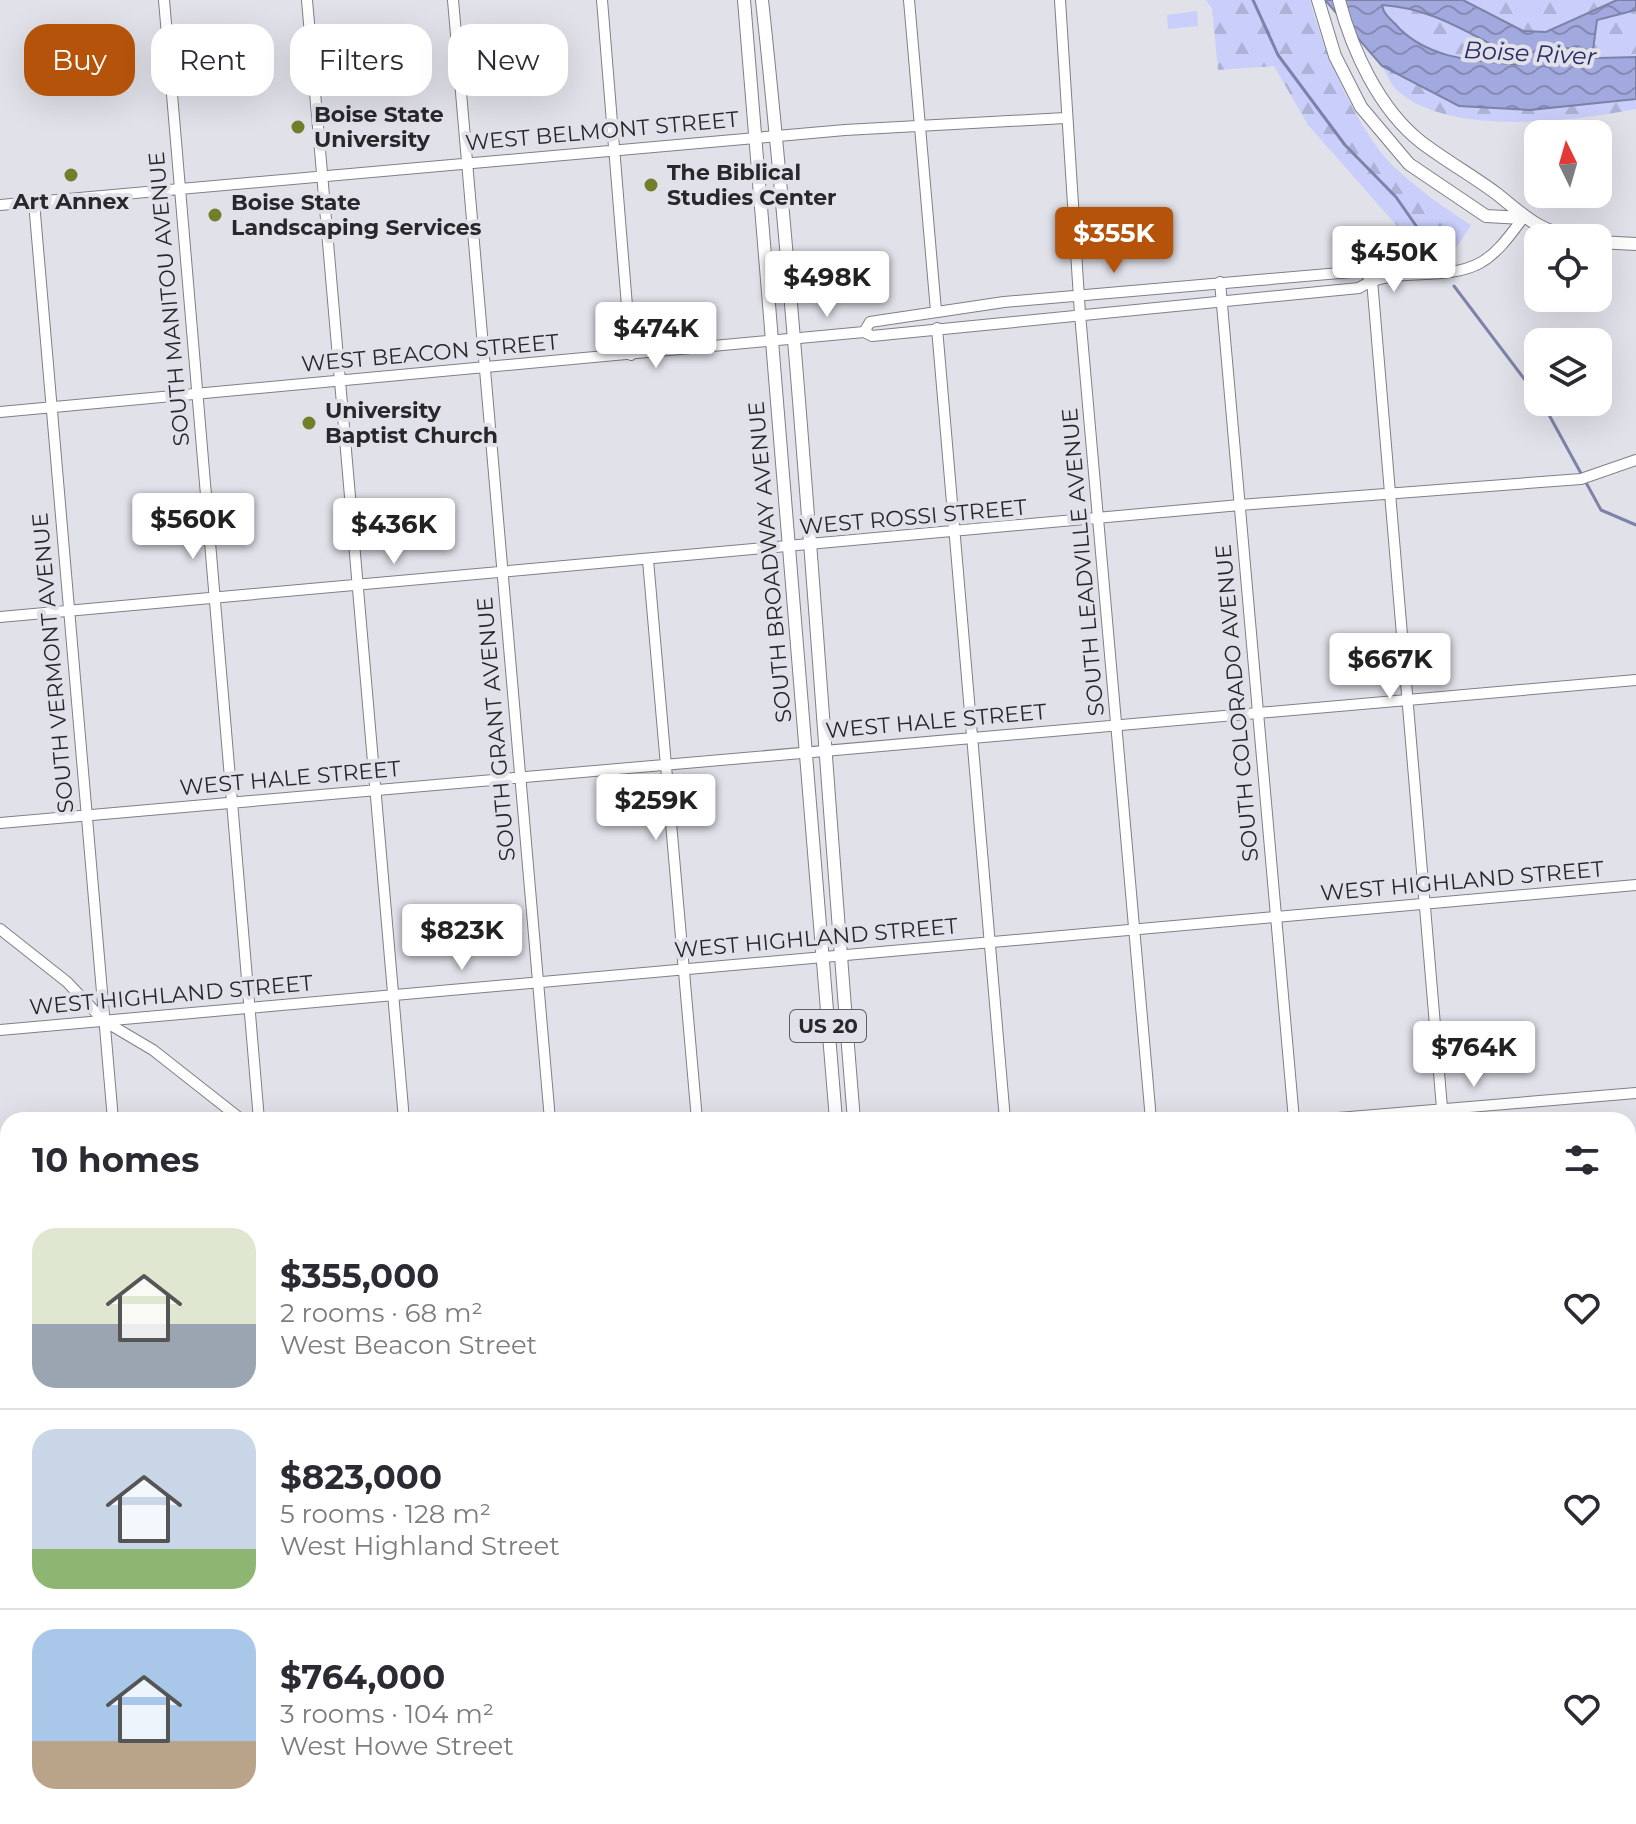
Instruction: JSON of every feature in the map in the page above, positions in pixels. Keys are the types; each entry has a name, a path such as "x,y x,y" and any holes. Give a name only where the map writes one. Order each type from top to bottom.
{"main road":[{"name":"SOUTH BROADWAY AVENUE","path":"744,0 835,1112"},
{"name":"SOUTH BROADWAY AVENUE","path":"762,0 795,340 823,751 853,1112"},
{"path":"1318,0 1335,56 1361,107 1409,164 1486,216 1523,218"},
{"path":"1339,0 1352,41 1377,90 1418,139 1498,195 1532,224"},
{"path":"1612,243 1636,244"}],"street":[{"name":"SOUTH MANITOU AVENUE","path":"164,0 258,1112"},
{"path":"307,0 403,1112"},
{"name":"SOUTH GRANT AVENUE","path":"453,0 549,1112"},
{"path":"602,0 631,355"},
{"path":"909,0 936,311"},
{"name":"SOUTH LEADVILLE AVENUE","path":"1060,0 1069,107 1065,118 1080,314 1150,1112"},
{"name":"WEST BELMONT STREET","path":"0,205 918,124 1065,118"},
{"name":"SOUTH VERMONT AVENUE","path":"34,202 112,1112"},
{"name":"WEST BEACON STREET","path":"0,412 864,332 872,336 1359,288 1372,280 1447,271 1480,263 1502,245 1523,218"},
{"name":"WEST BEACON STREET","path":"864,332 870,322 936,311 1079,295 1363,271 1372,280"},
{"path":"1372,280 1443,1112"},
{"name":"SOUTH COLORADO AVENUE","path":"1220,282 1293,1112"},
{"path":"937,328 1004,1112"},
{"name":"WEST ROSSI STREET","path":"0,617 791,548 1240,505 1570,480 1602,473 1636,460"},
{"path":"648,560 696,1112"},
{"name":"WEST HALE STREET","path":"0,823 1636,680"},
{"name":"WEST HIGHLAND STREET","path":"0,1030 1636,885"},
{"path":"0,929 67,982 104,1021 153,1050 232,1112"},
{"path":"1461,1112 1636,1093"}],"green space":[{"path":"1206,0 1310,0 1342,87 1379,150 1411,182 1471,225 1457,247 1421,253 1308,125 1274,66 1218,70 1212,9"},
{"path":"1463,0 1617,0 1546,32 1523,31"},
{"path":"1381,4 1421,11 1446,20 1526,60 1521,65 1504,64 1437,52 1408,36 1386,15"},
{"path":"1636,10 1636,57 1560,59 1555,53 1597,19"},
{"path":"1197,11 1198,26 1168,29 1167,15"},
{"path":"1382,66 1459,106 1530,110 1636,99 1636,109 1558,120 1481,120 1422,106 1399,92"}],"water":[{"name":"Boise River","path":"1325,0 1463,0 1523,31 1546,32 1617,0 1636,0 1636,10 1597,20 1593,50 1565,48 1555,53 1560,59 1636,57 1636,99 1530,110 1459,106 1382,66","holes":["1382,5 1403,8 1457,26 1526,61 1521,65 1487,62 1437,52 1408,36 1387,15"]}],"waterway":[{"path":"1253,0 1278,55 1345,145 1396,197 1433,250"},
{"path":"1454,286 1524,378"},
{"path":"1550,416 1601,510 1636,525"}],"place":[{"name":"Boise State University","path":"298,127"},
{"name":"Art Annex","path":"71,175"},
{"name":"The Biblical Studies Center","path":"651,185"},
{"name":"Boise State Landscaping Services","path":"215,215"},
{"name":"University Baptist Church","path":"309,423"}]}
